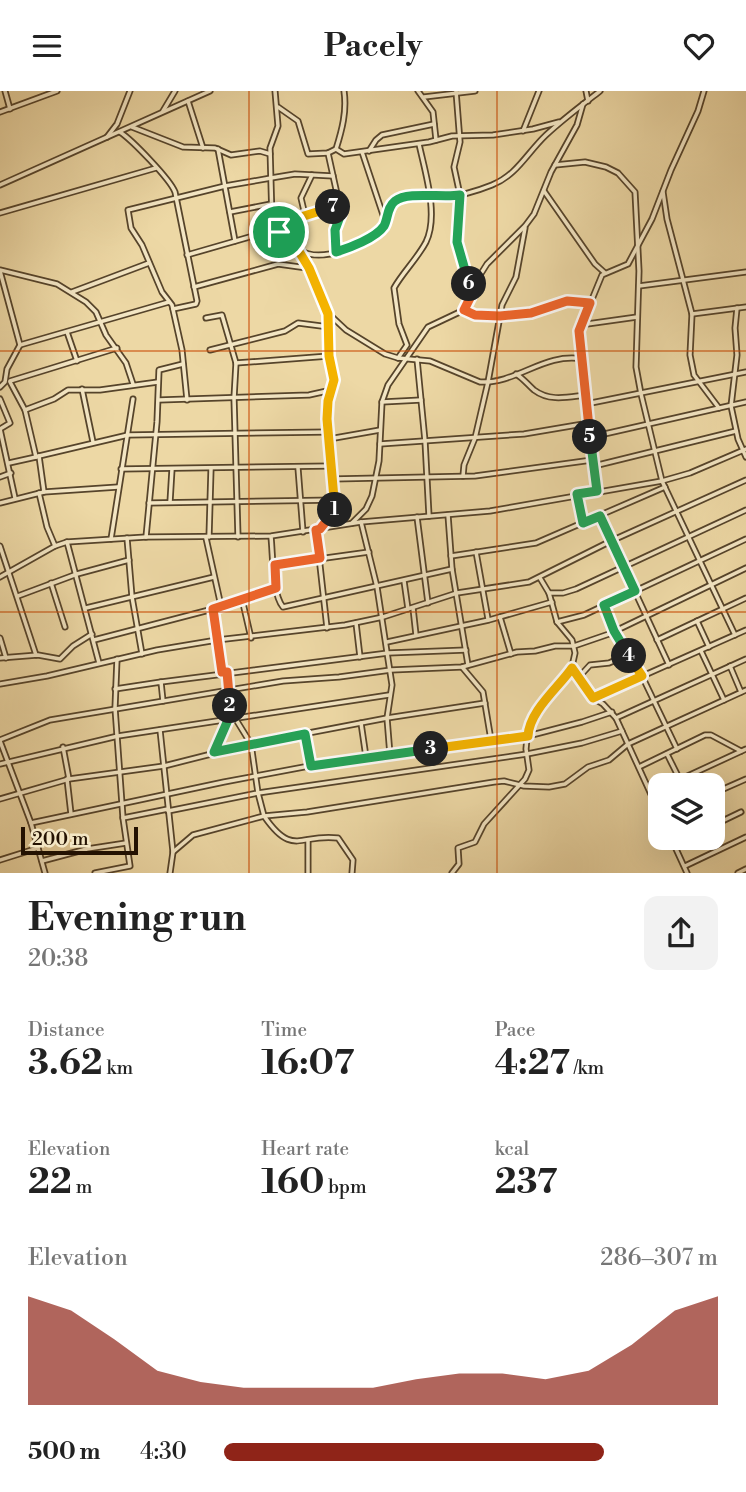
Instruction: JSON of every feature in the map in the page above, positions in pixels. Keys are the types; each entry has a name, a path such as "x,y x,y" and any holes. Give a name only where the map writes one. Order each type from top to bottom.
{"street":[{"path":"5,91 10,109"},
{"path":"0,112 57,91"},
{"path":"106,138 117,124 130,91"},
{"path":"162,113 175,91"},
{"path":"0,185 210,91"},
{"path":"275,91 278,126 270,154 271,204 276,227 297,248 309,268 328,314 329,356 334,377 328,401 328,432 336,500 334,514 318,530 327,628"},
{"path":"278,107 298,121 308,154 328,153 336,149 344,118 344,91"},
{"path":"418,91 433,113 436,140"},
{"path":"424,97 475,91"},
{"path":"523,131 539,91"},
{"path":"586,91 588,101"},
{"path":"297,248 309,255 321,256 336,252 356,245 381,229 394,201 418,195 460,195 508,177 544,137 600,91"},
{"path":"597,491 580,325 600,279 605,273 626,267 652,219 704,91"},
{"path":"456,92 459,135 454,172 460,195 457,242 472,294"},
{"path":"188,101 203,148"},
{"path":"351,524 371,502 380,444 382,402 388,385 428,327 464,310 475,283 487,264 525,226 537,208 555,165 577,125 583,104"},
{"path":"336,149 343,155 459,135 493,135 523,131 565,120"},
{"path":"369,151 382,135 434,124"},
{"path":"132,127 180,146 218,149 231,155 260,151 270,154"},
{"path":"120,132 132,141 172,186 176,198 197,303 173,309"},
{"path":"398,358 407,345 399,324 394,288 428,237 430,197 419,143"},
{"path":"218,149 235,241"},
{"path":"362,152 385,223"},
{"path":"328,153 341,214 335,230 336,252"},
{"path":"555,165 593,163 608,167 625,180 635,193 639,286 636,367 640,394 662,481 735,635"},
{"path":"0,213 156,168"},
{"path":"187,400 173,309 131,228 128,210 295,174 333,176"},
{"path":"305,215 301,198 312,175"},
{"path":"544,190 595,264 605,273"},
{"path":"663,190 667,219 692,314 690,355 697,381 719,408"},
{"path":"230,212 271,204"},
{"path":"187,255 340,205"},
{"path":"463,476 464,465 475,438 504,300 516,277 525,226"},
{"path":"72,292 149,263"},
{"path":"194,287 278,264 309,268"},
{"path":"55,546 47,527 37,457 25,410 7,382 7,369 20,345 0,271 50,282 72,292 92,309 101,322 105,334 126,362 133,384"},
{"path":"639,286 746,272"},
{"path":"464,310 475,315 500,316 531,313 567,301 590,303"},
{"path":"20,345 170,302"},
{"path":"692,314 746,307"},
{"path":"737,308 736,374 731,406 736,431 746,457"},
{"path":"328,314 346,330 385,354 430,361 476,381 488,382 557,358 583,359"},
{"path":"206,318 222,315 236,363 234,398 238,537"},
{"path":"580,325 637,317"},
{"path":"210,350 285,331 301,323 329,327"},
{"path":"67,332 77,361"},
{"path":"0,387 7,382 117,348"},
{"path":"236,363 329,356"},
{"path":"417,359 429,516"},
{"path":"146,537 156,435 159,369 183,364"},
{"path":"586,404 746,372"},
{"path":"516,374 526,380 535,391 551,398 586,395"},
{"path":"25,410 54,399 68,390 100,390 158,381"},
{"path":"158,400 314,395 333,387"},
{"path":"82,389 93,442"},
{"path":"0,399 10,423 0,429 15,498"},
{"path":"111,539 133,399"},
{"path":"382,402 421,400"},
{"path":"590,437 746,403"},
{"path":"380,444 524,434 589,423"},
{"path":"329,439 380,430"},
{"path":"333,478 463,476 594,463 654,452 736,431"},
{"path":"9,463 128,435 328,432"},
{"path":"0,576 67,542 146,537 271,536 361,522 509,508 662,481 690,473 745,450"},
{"path":"121,469 331,466"},
{"path":"298,468 303,532"},
{"path":"170,503 172,469"},
{"path":"211,469 207,538 221,606"},
{"path":"0,477 11,473"},
{"path":"0,684 217,640 251,638 356,623 457,593 540,578 551,569 746,480"},
{"path":"0,503 70,488 118,487"},
{"path":"451,556 528,545 665,487"},
{"path":"577,494 583,523"},
{"path":"149,503 336,500"},
{"path":"549,593 569,591 624,568 746,510"},
{"path":"448,515 452,569 468,665"},
{"path":"600,516 669,665"},
{"path":"417,517 428,603"},
{"path":"361,522 383,617 393,685 389,695 387,718 390,755"},
{"path":"271,536 276,588 279,603 283,607 452,569"},
{"path":"127,538 132,597 142,654"},
{"path":"557,622 584,615 746,539"},
{"path":"67,542 99,663"},
{"path":"0,546 36,655"},
{"path":"275,565 369,552"},
{"path":"476,552 489,620"},
{"path":"18,596 77,574 129,560"},
{"path":"45,873 31,823 0,741 42,722 283,681 390,670 462,667 511,654 555,646 574,646 614,631 746,568"},
{"path":"86,608 214,577"},
{"path":"452,873 459,864 458,848 475,842 484,824 525,779 529,770 528,726 551,692 572,668 574,646 557,622 549,593 540,578"},
{"path":"404,581 416,635"},
{"path":"51,583 65,627"},
{"path":"94,640 213,609 276,588"},
{"path":"657,640 746,598"},
{"path":"242,599 251,638"},
{"path":"387,642 489,620 552,602"},
{"path":"604,605 614,631 642,676 677,749"},
{"path":"213,609 229,690 228,720 214,752"},
{"path":"500,617 511,654"},
{"path":"697,621 709,647"},
{"path":"356,623 360,657"},
{"path":"593,698 746,630"},
{"path":"0,659 36,655 60,659 73,646 92,634"},
{"path":"0,638 6,658"},
{"path":"115,689 225,672 388,653 466,650"},
{"path":"702,651 724,700"},
{"path":"579,677 590,665 609,663 627,655"},
{"path":"117,659 115,708 119,772 126,843 133,873"},
{"path":"616,718 746,659"},
{"path":"173,852 193,835 264,817 494,782 550,787 565,784 588,767 609,760 628,744 744,691 730,666"},
{"path":"462,667 481,688 491,740"},
{"path":"572,668 593,698 616,718 648,786"},
{"path":"161,682 163,701"},
{"path":"0,764 118,736 389,695"},
{"path":"0,799 68,779 164,766 251,744 387,718 485,703"},
{"path":"31,823 311,766 528,736 612,712"},
{"path":"235,718 251,744 264,817 275,833 296,842 338,838 353,860 352,873"},
{"path":"362,723 366,757"},
{"path":"160,730 173,852 170,873"},
{"path":"123,818 258,793 527,754 582,743 622,731"},
{"path":"305,734 311,766"},
{"path":"639,767 708,734 744,750"},
{"path":"63,747 71,814"},
{"path":"695,773 744,750"},
{"path":"667,754 676,773"},
{"path":"725,788 746,779"},
{"path":"725,820 741,812"},
{"path":"685,866 746,837"},
{"path":"307,840 308,873"},
{"path":"42,861 87,849 126,843"},
{"path":"0,860 38,848"},
{"path":"677,850 687,873"},
{"path":"95,873 130,866"},
{"path":"738,873 746,869"}],"route":[{"path":"418,195 460,195 457,242 472,294 464,310 475,315 500,316 531,313 567,301 590,303 579,331 597,491 577,494 583,523 600,516 635,591 604,605 614,631 642,676 593,698 572,668 551,692 528,726 528,736 311,766 305,734 214,752 226,726 230,709 227,672 222,672 213,609 276,588 275,565 320,558 316,530 334,514 336,504 327,419 328,401 334,380 329,356 328,314 309,268 297,248 279,232 275,225 340,205 341,214 335,230 336,252 356,245 381,229 390,207 398,199 418,195"}]}
